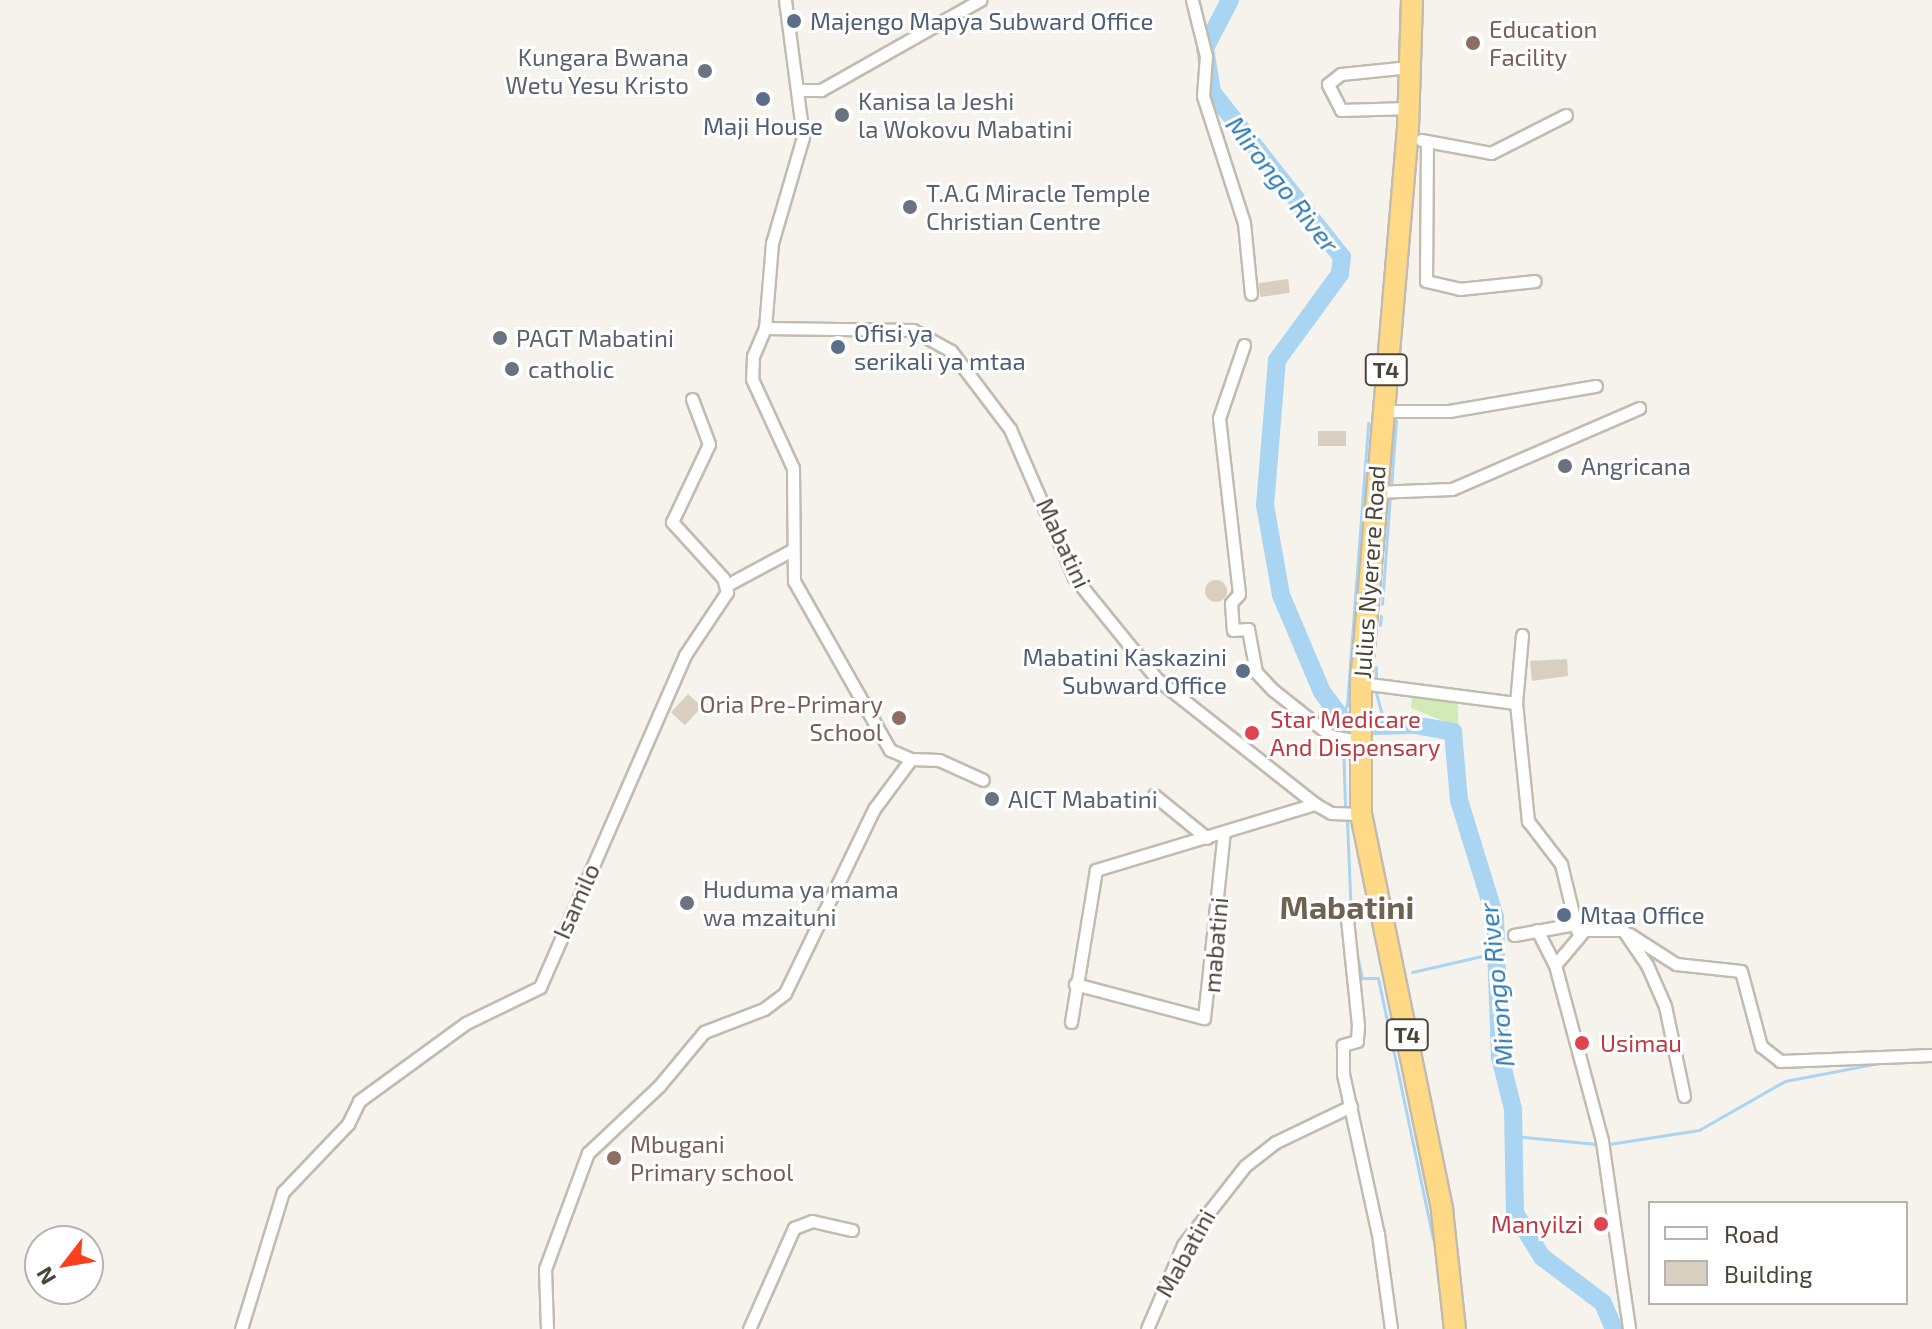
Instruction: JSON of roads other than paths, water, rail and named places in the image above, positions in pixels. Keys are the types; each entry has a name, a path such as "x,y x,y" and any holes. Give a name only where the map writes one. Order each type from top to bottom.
{"highway":[{"name":"Julius Nyerere Road","path":"1412,0 1409,108 1417,139 1395,251 1382,411 1385,494 1361,683 1348,740 1442,1210 1455,1329"}],"street":[{"path":"785,0 803,137 772,243 765,328 753,356 752,379 790,455 794,581 814,624 890,750 911,759 939,760 983,780"},
{"path":"799,90 821,90 980,0"},
{"path":"1192,0 1206,56 1203,96 1244,223 1251,294"},
{"path":"1409,108 1341,110 1328,84 1341,74 1410,67"},
{"path":"1535,281 1441,288 1426,281 1417,139 1491,153 1566,115"},
{"path":"1395,251 1424,260"},
{"name":"Mabatini","path":"765,328 913,330 951,351 1010,429 1074,577 1103,617 1190,710 1315,804 1331,813 1361,814"},
{"path":"1244,345 1219,418 1239,594 1231,603 1233,630 1248,629 1253,661 1264,681 1348,740"},
{"path":"1382,411 1449,411 1596,386"},
{"path":"692,399 709,444 672,522 727,585 792,550"},
{"path":"1385,494 1452,489 1639,408"},
{"name":"Isamilo","path":"241,1329 283,1192 348,1124 359,1101 458,1028 540,987 685,655 727,585"},
{"path":"1522,635 1516,703 1528,821 1561,864 1578,928 1555,965"},
{"path":"1361,683 1516,703"},
{"path":"547,1329 545,1269 582,1163 704,1032 764,1009 785,993 874,809 911,759"},
{"path":"1154,795 1207,838"},
{"path":"1071,1022 1096,870 1315,804"},
{"name":"mabatini","path":"1075,984 1204,1018 1224,832"},
{"path":"1346,909 1358,1025 1357,1041 1343,1045 1391,1329"},
{"path":"1514,935 1537,930 1612,928 1629,934 1676,964 1741,971 1761,1046 1780,1061 1932,1055"},
{"path":"1537,930 1555,965 1602,1141 1629,1329"},
{"path":"1629,934 1659,988 1684,1096"},
{"name":"Mabatini","path":"1147,1329 1183,1245 1234,1178 1276,1142 1351,1106"},
{"path":"749,1329 794,1228 812,1221 852,1230"}],"waterway":[{"name":"Mirongo River","path":"1230,0 1205,48 1212,92 1342,257 1340,274 1277,360 1265,505 1281,595 1322,692 1345,723"},
{"path":"1391,488 1396,420"},
{"path":"1339,718 1347,705 1368,423"},
{"path":"1382,604 1390,496"},
{"path":"1380,625 1381,616"},
{"path":"1376,667 1376,678"},
{"path":"1375,689 1385,726"},
{"path":"1342,722 1342,735"},
{"name":"Mirongo River","path":"1374,726 1414,725 1453,732 1459,800 1495,917 1500,1057 1513,1109 1515,1213 1542,1257 1603,1303 1614,1329"},
{"path":"1343,742 1345,806"},
{"path":"1347,821 1351,915"},
{"path":"1356,950 1362,978 1377,978"},
{"path":"1412,972 1495,953"},
{"path":"1378,978 1433,1239"},
{"path":"1609,1144 1699,1130 1785,1081 1885,1062"},
{"path":"1514,1136 1597,1144"}],"place":[{"name":"Majengo Mapya Subward Office","path":"794,21"},
{"name":"Education Facility","path":"1473,43"},
{"name":"Kungara Bwana Wetu Yesu Kristo","path":"705,71"},
{"name":"Maji House","path":"763,99"},
{"name":"Kanisa la Jeshi la Wokovu Mabatini","path":"842,115"},
{"name":"T.A.G Miracle Temple Christian Centre","path":"910,207"},
{"name":"PAGT Mabatini","path":"500,338"},
{"name":"Ofisi ya serikali ya mtaa","path":"838,347"},
{"name":"catholic","path":"512,369"},
{"name":"Angricana","path":"1565,466"},
{"name":"Mabatini Kaskazini Subward Office","path":"1243,671"},
{"name":"Oria Pre-Primary School","path":"899,718"},
{"name":"Star Medicare And Dispensary","path":"1252,733"},
{"name":"AICT Mabatini","path":"992,799"},
{"name":"Huduma ya mama wa mzaituni","path":"687,903"},
{"name":"Mtaa Office","path":"1564,915"},
{"name":"Usimau","path":"1582,1043"},
{"name":"Mbugani Primary school","path":"614,1158"},
{"name":"Manyilzi","path":"1601,1224"}],"district":[{"name":"Mabatini","path":"1347,906"}]}
